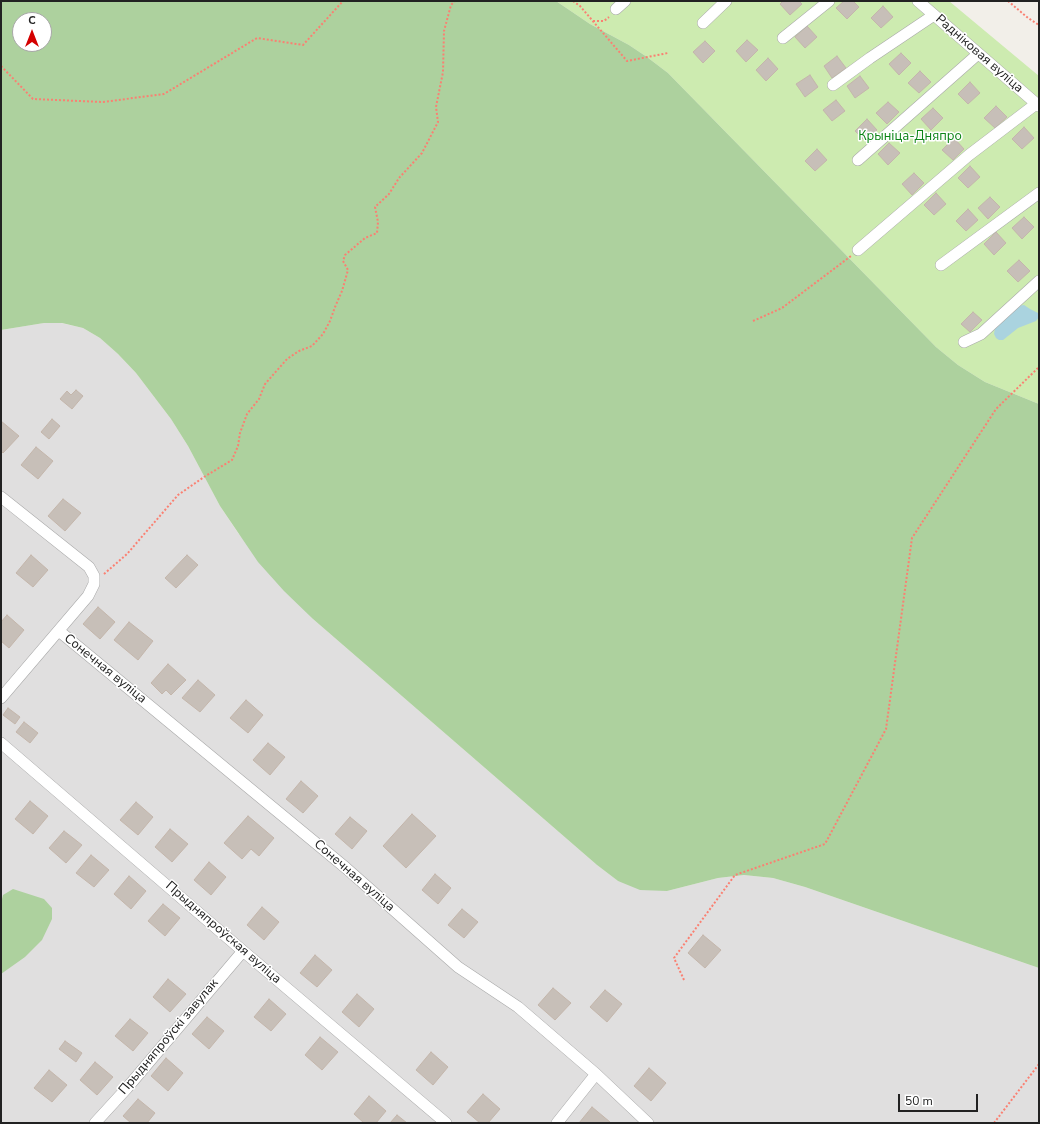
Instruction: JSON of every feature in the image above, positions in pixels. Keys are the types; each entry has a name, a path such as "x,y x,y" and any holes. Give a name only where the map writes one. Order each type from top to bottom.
{"street":[{"path":"703,23 726,1"},
{"path":"783,38 829,1"},
{"name":"Радніковая вуліца","path":"918,1 1038,105"},
{"path":"833,86 870,58 934,15"},
{"path":"858,160 978,54"},
{"path":"858,250 969,155 1038,105"},
{"path":"941,265 1039,193"},
{"path":"964,342 981,334 1039,281"},
{"path":"1,497 89,567 94,576 94,584 88,596 1,698"},
{"name":"Сонечная вуліца","path":"59,630 346,868 458,967 518,1008 596,1074 648,1123"},
{"name":"Прыдняпроўская вуліца","path":"1,742 242,951 446,1123"},
{"name":"Прыдняпроўскі завулак","path":"95,1123 127,1088 242,951"},
{"path":"557,1123 596,1074"}],"path":[{"path":"1,66 33,98 103,102 164,94 257,38 303,45 343,1"},
{"path":"94,584 127,554 178,496 204,477 232,460 238,446 240,433 247,414 259,399 265,384 288,359 312,346 323,334 342,291 348,270 343,261 344,254 365,238 377,233 378,222 375,207 389,194 399,178 422,153 438,122 436,107 443,72 444,31 451,5 455,1"},
{"path":"573,1 580,6 627,61 668,53"},
{"path":"1008,1 1039,26"},
{"path":"593,21 604,21 620,5"},
{"path":"752,321 782,308 858,250"},
{"path":"684,980 674,958 735,875 825,844 886,729 912,538 996,409 1039,367"},
{"path":"994,1123 1039,1064"}],"shaded area":[{"path":"44,323 61,323 83,328 100,338 118,354 136,373 171,419 188,446 220,506 238,533 313,619 597,865 618,881 667,891 718,878 744,875 773,878 805,887 1039,968 1039,1123 1,1123 1,330"}],"green space":[{"path":"1,1 556,1 590,24 629,45 668,73 936,347 958,365 985,382 1039,404 1039,968 805,887 773,878 744,875 718,878 667,891 640,890 618,881 597,865 313,619 284,591 258,562 220,506 188,446 171,419 136,373 118,354 100,338 83,328 62,323 44,323 1,330"},
{"name":"Крыніца-Дняпро","path":"556,1 949,1 1039,76 1039,404 985,382 958,365 936,347 668,73 629,45 590,24"},
{"path":"13,889 44,899 52,908 52,919 42,940 25,957 1,974 1,903 3,895"}],"water":[{"path":"1024,305 1038,313 1039,317 1036,321 1018,328 1003,340 996,338 994,334 997,324 1004,321 1008,314 1018,306"}],"building":[{"path":"783,1 799,1 802,4 790,15 780,4"},
{"path":"844,1 853,1 859,7 847,19 836,8"},
{"path":"883,6 893,17 881,28 871,18"},
{"path":"807,26 817,37 805,48 795,37"},
{"path":"747,40 758,50 746,62 736,51"},
{"path":"705,41 715,51 703,63 693,52"},
{"path":"901,53 911,63 899,75 889,64"},
{"path":"837,56 846,68 832,78 824,66"},
{"path":"768,58 778,69 766,81 756,70"},
{"path":"920,71 931,82 919,93 908,83"},
{"path":"810,75 818,87 805,97 796,84"},
{"path":"860,76 869,88 855,98 847,86"},
{"path":"970,82 980,93 968,104 958,94"},
{"path":"836,100 845,111 832,121 823,110"},
{"path":"888,102 899,112 887,124 876,113"},
{"path":"996,106 1007,117 995,128 984,118"},
{"path":"933,108 943,118 931,130 921,119"},
{"path":"867,119 877,130 865,141 855,131"},
{"path":"1024,127 1034,138 1022,149 1012,139"},
{"path":"954,138 964,149 953,160 942,150"},
{"path":"889,143 900,153 888,165 878,154"},
{"path":"817,149 827,160 815,171 805,161"},
{"path":"970,166 980,177 968,188 958,178"},
{"path":"914,173 924,183 912,195 902,184"},
{"path":"936,193 946,204 934,215 924,205"},
{"path":"990,197 1000,207 988,219 978,208"},
{"path":"968,209 978,220 966,231 956,221"},
{"path":"1024,217 1034,227 1022,239 1012,228"},
{"path":"996,232 1006,243 994,255 984,244"},
{"path":"1019,260 1030,271 1018,282 1007,271"},
{"path":"973,312 982,320 970,332 961,324"},
{"path":"76,390 83,396 72,409 60,399 67,391 71,395"},
{"path":"52,419 60,426 49,439 41,432"},
{"path":"1,421 19,436 3,453 1,451"},
{"path":"36,447 53,461 38,479 21,465"},
{"path":"63,499 81,513 65,531 48,516"},
{"path":"31,555 48,570 33,587 16,573"},
{"path":"187,555 198,565 176,588 165,578"},
{"path":"98,607 115,622 100,639 83,624"},
{"path":"7,615 24,630 9,648 1,641 1,622"},
{"path":"129,622 153,641 138,660 114,640"},
{"path":"168,664 186,680 171,695 166,690 162,694 151,683"},
{"path":"198,680 215,695 200,712 182,698"},
{"path":"246,700 263,715 248,733 230,718"},
{"path":"8,708 20,717 15,724 3,715"},
{"path":"24,722 38,733 30,743 16,732"},
{"path":"268,743 285,757 270,775 253,760"},
{"path":"301,781 318,796 303,813 286,799"},
{"path":"30,801 48,816 33,834 15,819"},
{"path":"136,802 153,817 138,835 120,820"},
{"path":"412,814 436,836 406,868 383,846"},
{"path":"248,816 274,838 259,856 251,849 242,859 224,843"},
{"path":"350,817 367,831 352,849 335,834"},
{"path":"170,829 188,844 172,862 155,847"},
{"path":"64,831 82,845 66,863 49,848"},
{"path":"91,855 109,870 94,887 76,873"},
{"path":"209,862 226,877 211,895 194,880"},
{"path":"435,874 451,888 438,904 422,890"},
{"path":"129,876 146,891 131,909 114,894"},
{"path":"163,904 180,918 165,936 148,921"},
{"path":"262,907 279,922 264,940 247,925"},
{"path":"462,909 478,922 464,938 448,925"},
{"path":"703,935 721,950 705,968 688,953"},
{"path":"315,955 332,970 317,987 300,973"},
{"path":"168,979 186,994 170,1012 153,997"},
{"path":"553,988 571,1003 555,1020 538,1005"},
{"path":"605,990 622,1004 607,1022 590,1007"},
{"path":"357,994 374,1009 359,1027 342,1012"},
{"path":"269,999 286,1014 271,1031 254,1017"},
{"path":"207,1017 224,1031 209,1049 192,1034"},
{"path":"130,1019 148,1033 133,1051 115,1036"},
{"path":"320,1037 338,1052 322,1070 305,1055"},
{"path":"65,1041 82,1053 76,1062 59,1049"},
{"path":"431,1052 448,1067 433,1085 416,1070"},
{"path":"166,1058 183,1073 168,1091 151,1076"},
{"path":"95,1062 113,1077 97,1095 80,1080"},
{"path":"649,1068 666,1083 651,1101 634,1086"},
{"path":"49,1070 67,1085 52,1102 34,1088"},
{"path":"483,1094 500,1109 488,1123 480,1123 467,1112"},
{"path":"369,1096 386,1111 376,1123 364,1123 354,1114"},
{"path":"138,1099 155,1113 147,1123 131,1123 123,1116"},
{"path":"592,1107 610,1122 579,1123"},
{"path":"397,1115 407,1123 390,1123"}]}
